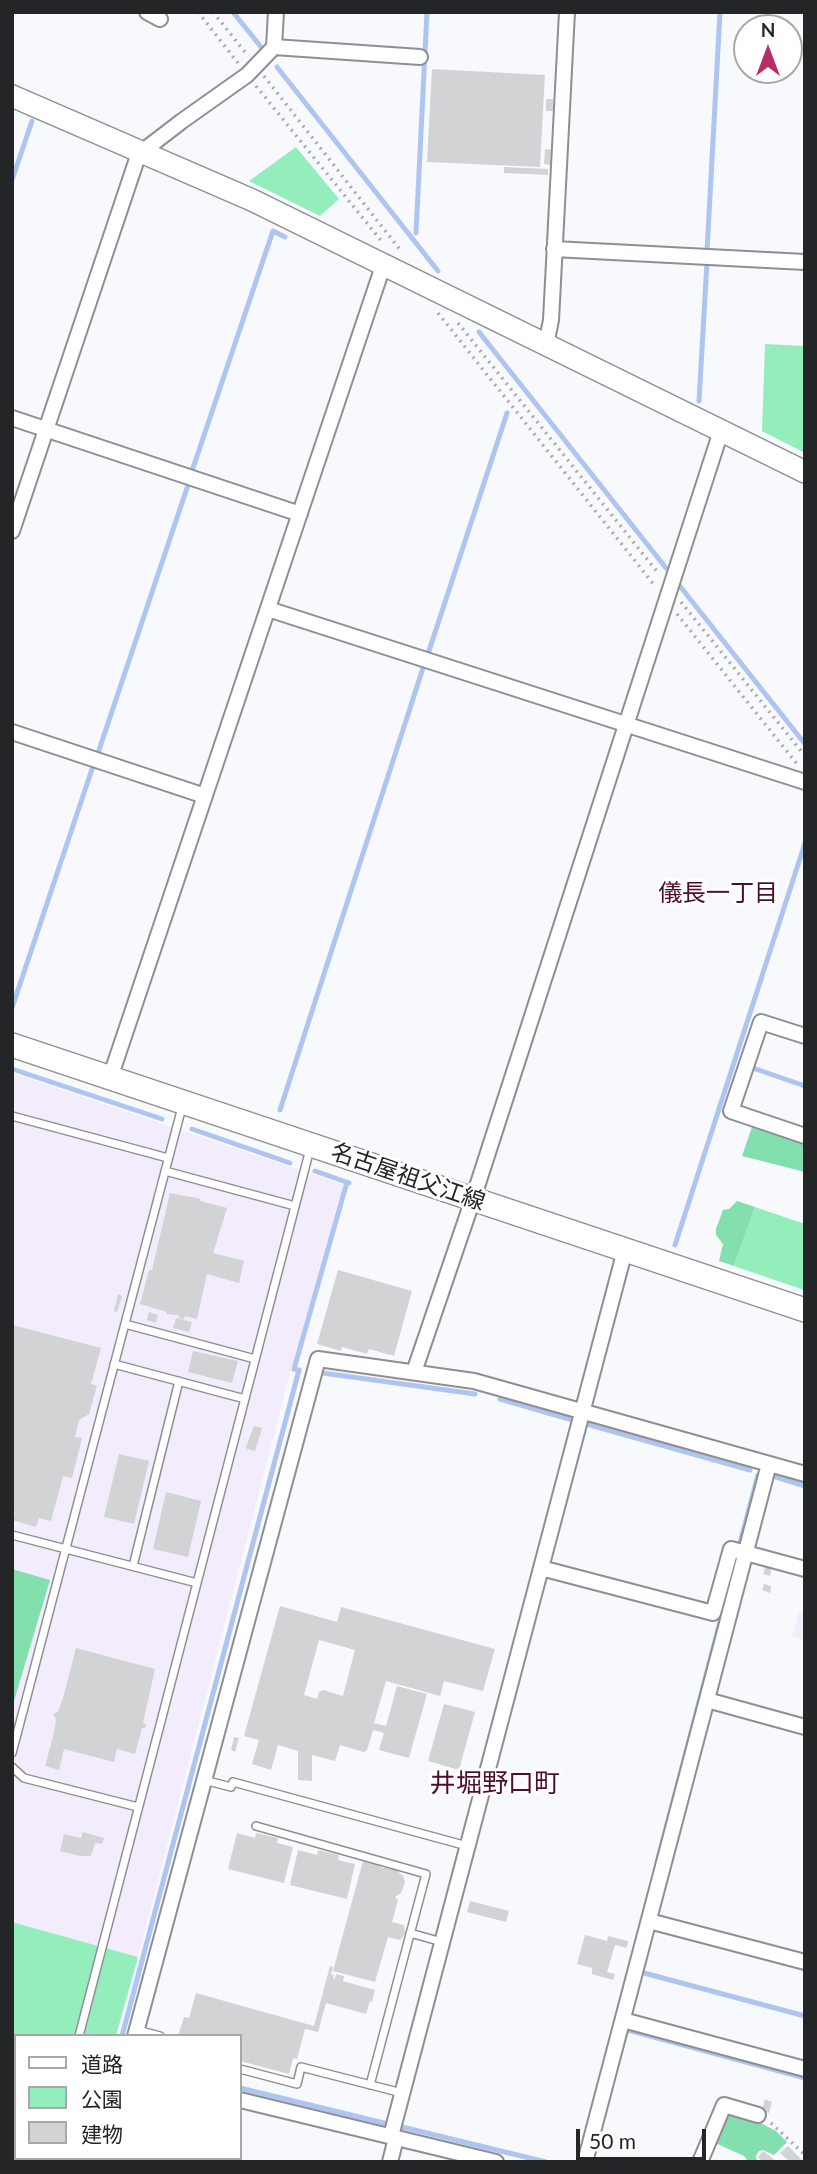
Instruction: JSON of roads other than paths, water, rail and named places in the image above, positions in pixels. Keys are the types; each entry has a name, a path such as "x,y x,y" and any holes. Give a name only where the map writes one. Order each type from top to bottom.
{"main road":[{"name":"名古屋祖父江線","path":"12,1045 805,1310"}],"street":[{"path":"12,531 142,151 252,70 274,47 276,12"},
{"path":"545,345 551,320 567,12"},
{"path":"274,47 420,57"},
{"path":"12,96 385,257 545,345 805,472"},
{"path":"554,248 805,262"},
{"path":"110,1078 385,257"},
{"path":"12,418 300,514"},
{"path":"414,1372 473,1199 722,431"},
{"path":"268,609 805,782"},
{"path":"12,732 205,796"},
{"path":"805,1036 761,1021 731,1111 805,1136"},
{"path":"390,2162 402,2094 625,1250"},
{"path":"136,2033 318,1359 474,1381 805,1474"},
{"path":"589,2161 622,2020 769,1464"},
{"path":"541,1567 713,1613 731,1549 805,1569"},
{"path":"707,1700 805,1727"},
{"path":"649,1921 805,1962"},
{"path":"622,2020 805,2069"},
{"path":"242,2100 496,2162"},
{"path":"700,2162 724,2105 758,2115"}],"lane":[{"path":"12,1753 183,1103"},
{"path":"12,1116 169,1157"},
{"path":"80,2034 311,1145"},
{"path":"165,1171 295,1206"},
{"path":"125,1324 255,1359"},
{"path":"114,1364 245,1399"},
{"path":"134,1566 179,1381"},
{"path":"12,1535 197,1583"},
{"path":"12,1767 24,1778 138,1807"},
{"path":"204,1780 231,1787 233,1782 467,1846"},
{"path":"256,1826 426,1874 370,2085"},
{"path":"410,1933 442,1942"},
{"path":"242,2070 296,2084 301,2067 402,2094"}],"waterway":[{"path":"233,12 261,47"},
{"path":"416,233 427,12"},
{"path":"707,251 720,12"},
{"path":"277,67 438,271"},
{"path":"12,180 32,121"},
{"path":"192,471 273,231 285,237"},
{"path":"699,401 707,262"},
{"path":"479,332 666,568"},
{"path":"428,654 507,413"},
{"path":"98,753 188,485"},
{"path":"679,585 805,744"},
{"path":"280,1110 423,668"},
{"path":"12,1008 93,766"},
{"path":"675,1245 805,843"},
{"path":"753,1068 805,1086"},
{"path":"12,1069 162,1119"},
{"path":"192,1129 290,1163"},
{"path":"315,1171 349,1183"},
{"path":"123,2034 299,1370 294,1369 347,1182"},
{"path":"323,1373 475,1394"},
{"path":"500,1399 569,1419"},
{"path":"590,1425 750,1470"},
{"path":"740,1543 758,1475"},
{"path":"773,1476 805,1486"},
{"path":"657,1863 737,1557"},
{"path":"644,1973 805,2016"},
{"path":"628,2030 805,2078"},
{"path":"242,2088 388,2124"},
{"path":"402,2127 546,2162"}],"district":[{"name":"儀長一丁目","path":"718,893"},
{"name":"井堀野口町","path":"495,1784"}]}
